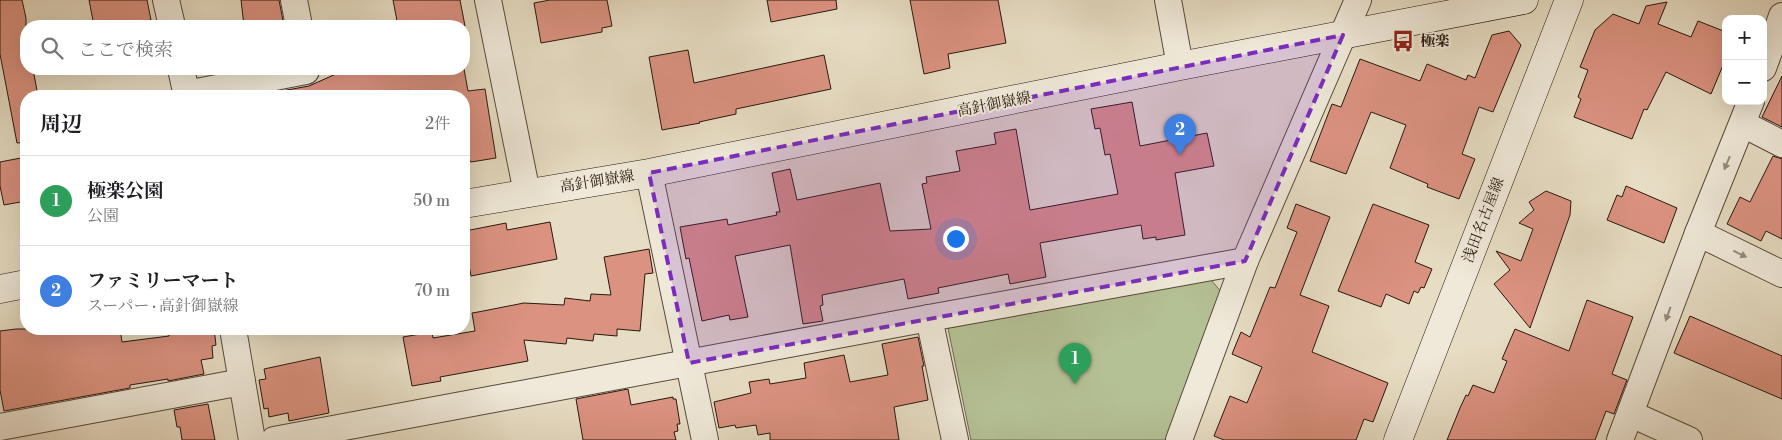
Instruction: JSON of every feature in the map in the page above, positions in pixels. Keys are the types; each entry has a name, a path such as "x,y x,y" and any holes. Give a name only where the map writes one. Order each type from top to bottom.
{"street":[{"path":"166,0 171,20"},
{"path":"294,0 298,20"},
{"path":"488,0 527,193"},
{"path":"1168,0 1180,66"},
{"path":"1180,440 1246,261 1358,0"},
{"name":"高針御嶽線","path":"470,203 649,172 1180,66 1524,0"},
{"name":"浅田名古屋線","path":"1398,440 1568,0"},
{"path":"1766,60 1782,16"},
{"path":"182,75 185,90"},
{"path":"211,90 286,75"},
{"path":"1620,440 1698,233 1747,113 1782,144"},
{"path":"649,172 705,440"},
{"path":"1698,233 1782,274"},
{"path":"274,440 1246,261"},
{"path":"0,289 20,285"},
{"path":"929,318 955,440"},
{"path":"234,335 252,440"},
{"path":"0,427 242,382"},
{"path":"1631,414 1689,440"}],"highlighted area":[{"path":"1343,35 1245,261 689,363 649,173"}],"green space":[{"path":"1211,280 1224,295 1166,440 971,440 948,328"}],"building":[{"path":"0,0 22,0 26,20 20,20 20,75 34,75 37,90 20,90 20,143 17,143 0,54"},
{"path":"89,0 147,0 151,20 93,20"},
{"path":"241,0 279,0 283,20 243,20"},
{"path":"393,0 460,0 464,20 397,20"},
{"path":"550,0 607,0 612,26 602,28 602,32 541,43 534,3"},
{"path":"767,0 836,0 837,9 771,22"},
{"path":"910,0 998,0 1006,43 948,54 950,68 924,74"},
{"path":"1667,2 1658,24 1691,37 1698,21 1722,30 1722,68 1711,94 1666,72 1647,110 1644,109 1632,139 1574,117 1581,99 1578,97 1588,70 1580,67 1595,30 1613,14 1639,24 1646,6"},
{"path":"1509,31 1521,45 1493,112 1479,107 1462,154 1475,159 1459,199 1427,187 1428,184 1390,168 1406,125 1371,112 1346,174 1310,161 1332,104 1341,107 1360,59 1420,81 1427,64 1466,80 1468,75 1475,78 1492,35"},
{"path":"688,50 694,83 824,55 831,89 736,109 736,114 662,130 649,57"},
{"path":"334,75 465,75 468,90 287,90 309,86"},
{"path":"1782,76 1782,127 1762,117"},
{"path":"485,89 496,158 471,162 470,91"},
{"path":"1132,102 1140,146 1207,133 1214,166 1175,173 1185,235 1156,240 1156,237 1143,239 1141,225 1040,243 1046,277 1010,284 1008,274 938,288 939,293 908,299 904,279 822,295 823,305 820,306 823,321 803,324 790,245 735,256 748,317 730,320 729,315 702,321 689,258 686,259 680,227 727,219 728,225 777,215 776,212 780,212 772,173 790,169 797,200 880,183 890,231 931,229 922,184 927,183 926,177 960,171 956,151 996,144 994,133 1016,129 1030,210 1118,194 1110,154 1105,155 1100,128 1095,129 1091,109"},
{"path":"1773,156 1782,159 1782,239 1766,231 1761,241 1727,224 1740,197 1750,202"},
{"path":"20,158 20,202 4,205 0,186 0,162"},
{"path":"1626,186 1677,208 1664,243 1607,220 1617,195 1622,197"},
{"path":"1546,191 1571,201 1570,215 1530,328 1494,284 1510,270 1496,251 1521,261 1533,229 1519,223 1534,210 1529,202"},
{"path":"1296,204 1330,217 1300,295 1329,306 1312,352 1388,383 1373,422 1364,419 1356,440 1224,440 1214,436 1230,396 1247,403 1262,367 1232,354 1241,332 1250,337 1270,287 1275,288 1297,232 1287,228"},
{"path":"1373,204 1429,225 1415,262 1432,269 1424,288 1421,287 1418,293 1414,291 1409,304 1386,294 1381,307 1338,291"},
{"path":"550,222 557,259 471,276 470,230 506,223 507,230"},
{"path":"649,249 653,273 645,274 640,331 617,329 617,336 594,334 593,341 567,338 566,344 524,340 528,361 440,377 441,381 412,386 403,337 432,335 433,338 451,335 470,335 470,332 475,331 472,313 524,303 564,305 565,298 590,301 591,294 611,295 604,257"},
{"path":"1587,300 1633,317 1612,374 1627,380 1614,414 1606,411 1595,440 1447,440 1466,395 1468,396 1473,385 1494,393 1507,361 1502,359 1515,329 1569,351"},
{"path":"1690,316 1782,356 1782,399 1674,353"},
{"path":"20,329 20,335 121,335 122,342 169,335 215,335 216,345 212,346 213,358 201,360 204,374 168,381 168,379 130,385 130,388 4,411 0,390 0,331"},
{"path":"918,337 928,400 894,407 899,440 770,440 770,433 758,435 756,425 736,428 735,425 719,428 714,402 751,393 749,382 769,379 770,384 806,378 804,363 844,355 850,382 888,375 882,344"},
{"path":"320,357 329,413 289,421 288,413 269,417 268,408 264,409 259,380 266,379 264,369"},
{"path":"628,389 631,405 673,397 673,399 676,399 680,424 677,424 678,431 674,432 676,440 583,440 576,399"},
{"path":"208,404 215,440 182,440 174,410"}],"place":[{"name":"極楽","path":"1403,41"},
{"name":"ファミリーマート","path":"1180,155"},
{"name":"極楽公園","path":"1075,384"}]}
